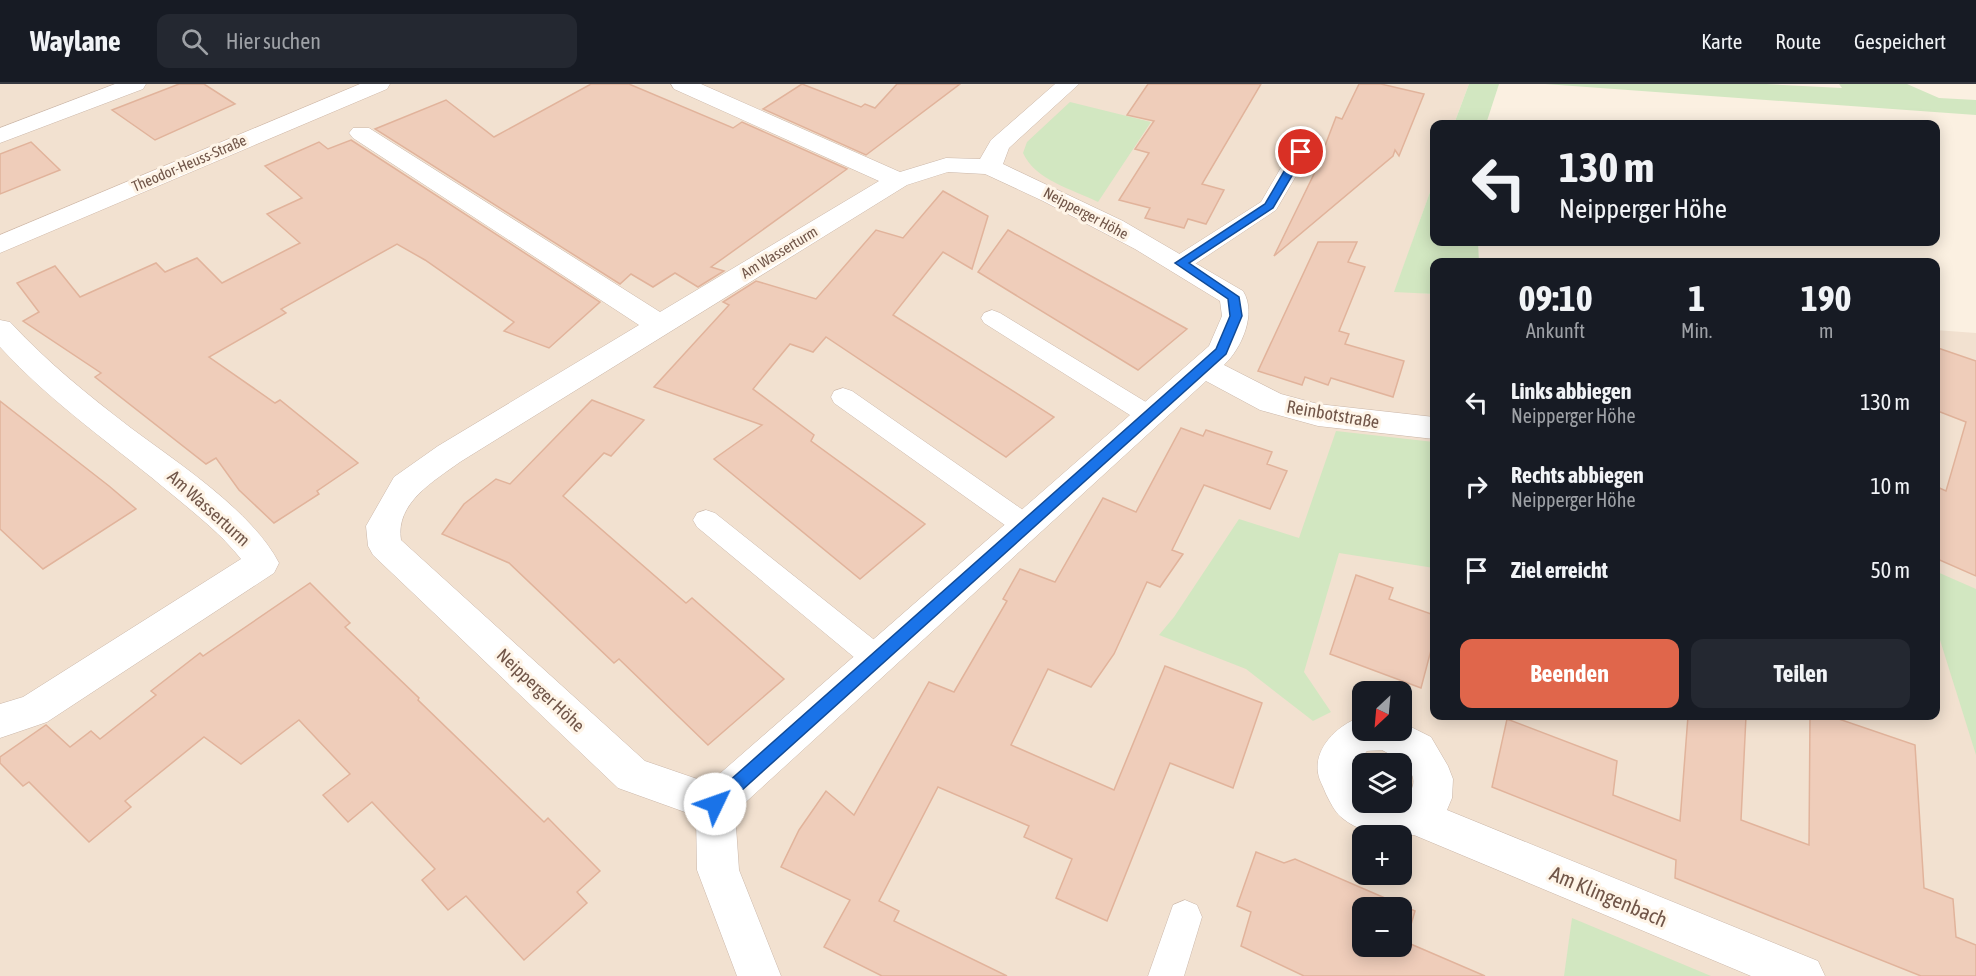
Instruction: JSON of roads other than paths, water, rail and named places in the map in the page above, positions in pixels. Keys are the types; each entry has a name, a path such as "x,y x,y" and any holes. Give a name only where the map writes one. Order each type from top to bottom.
{"street":[{"path":"0,136 135,84"},
{"name":"Theodor-Heuss-Straße","path":"0,245 379,84"},
{"path":"682,84 898,180"},
{"path":"989,167 999,145 1068,84"},
{"path":"361,133 660,325"},
{"name":"Am Wasserturm","path":"385,546 382,526 405,486 449,454 898,180 946,165 989,167"},
{"name":"Neipperger Höhe","path":"385,546 632,775 715,804 1221,351 1236,316 1233,297 1181,263 1041,189 989,167"},
{"name":"Am Wasserturm","path":"0,329 26,358 170,473 250,542 262,563 34,710 0,721"},
{"name":"Reinbotstraße","path":"1204,367 1271,402 1318,415 1430,429"},
{"path":"715,804 718,870 759,976"},
{"name":"Am Klingenbach","path":"1415,816 1803,976"}],"lane":[{"path":"1181,263 1269,206 1310,135"},
{"path":"992,318 1150,416"},
{"path":"843,397 1026,526"},
{"path":"706,520 877,659"},
{"path":"1166,976 1185,917"}]}
